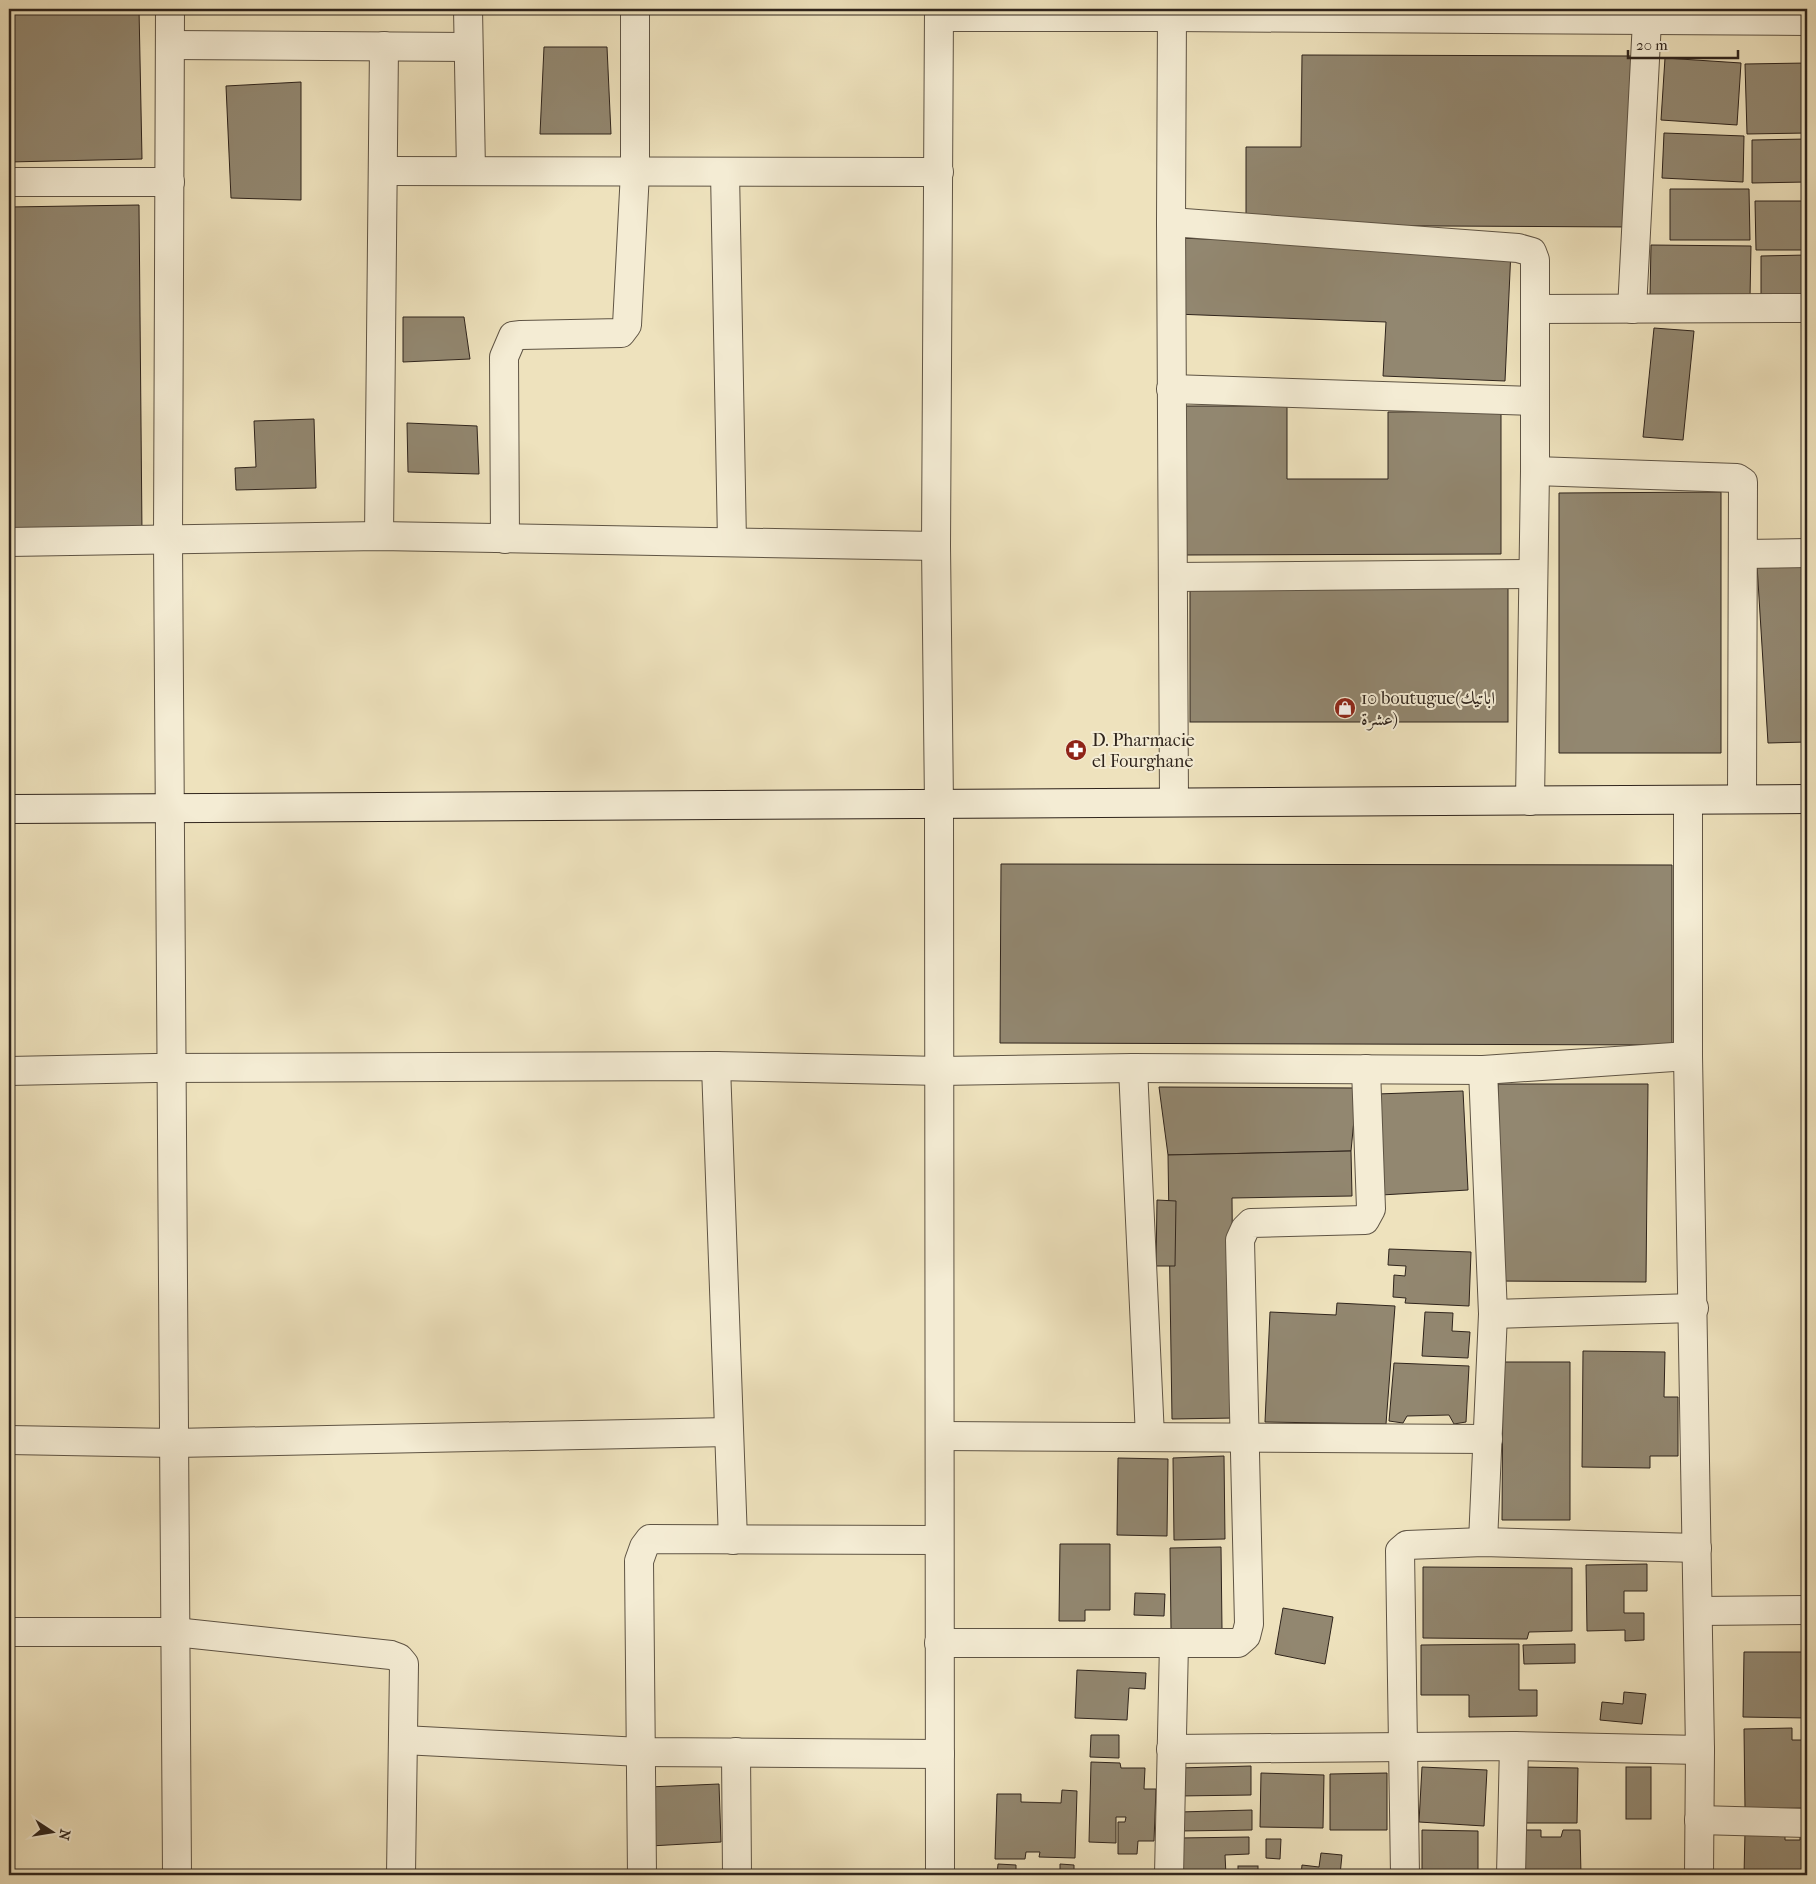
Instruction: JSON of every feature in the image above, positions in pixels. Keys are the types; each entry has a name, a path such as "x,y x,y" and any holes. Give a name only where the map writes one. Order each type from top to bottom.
{"street":[{"path":"170,9 168,540 172,808 177,1875"},
{"path":"468,9 471,171"},
{"path":"505,539 504,357 508,344 513,336 521,335 621,333 625,330 629,318 635,172 636,9"},
{"path":"940,1875 940,806 936,546 940,13 1537,15 1647,21 1750,14 1807,21"},
{"path":"1172,13 1171,389 1174,802"},
{"path":"1632,309 1647,21"},
{"path":"170,45 468,47"},
{"path":"379,536 384,46"},
{"path":"383,171 939,172"},
{"path":"725,172 732,542"},
{"path":"9,182 170,182"},
{"path":"1171,222 1528,250 1535,260 1535,471 1530,800"},
{"path":"1535,310 1807,308"},
{"path":"1171,389 1535,401"},
{"path":"1535,471 1741,479 1743,482 1742,798"},
{"path":"9,542 379,536 936,546"},
{"path":"1743,554 1807,553"},
{"path":"1173,577 1534,574"},
{"path":"9,809 940,806 1174,802 1807,799"},
{"path":"1688,800 1688,1056 1694,1308 1700,1750 1699,1875"},
{"path":"9,1071 173,1068 716,1066 940,1071 1134,1068 1482,1070 1688,1056"},
{"path":"716,1066 733,1540"},
{"path":"1134,1068 1150,1437"},
{"path":"939,1643 1238,1643 1246,1636 1249,1624 1240,1240 1245,1228 1251,1223 1364,1220 1368,1216 1371,1209 1366,1069"},
{"path":"1482,1070 1493,1314 1483,1542"},
{"path":"1493,1314 1694,1308"},
{"path":"9,1440 174,1443 729,1432"},
{"path":"940,1436 1488,1439"},
{"path":"642,1875 639,1574 640,1560 644,1547 650,1539 940,1540"},
{"path":"1405,1875 1400,1552 1406,1544 1483,1542 1697,1548"},
{"path":"1698,1611 1807,1610"},
{"path":"9,1632 175,1632 391,1655 399,1658 404,1664 401,1875"},
{"path":"1169,1875 1174,1643"},
{"path":"403,1740 641,1752 940,1754"},
{"path":"1171,1749 1514,1746 1700,1750"},
{"path":"1511,1875 1514,1746"},
{"path":"736,1752 737,1875"},
{"path":"1700,1820 1807,1823"}],"building":[{"path":"9,9 139,9 142,159 9,162"},
{"path":"544,47 607,47 611,134 540,134"},
{"path":"1302,55 1634,56 1633,227 1246,225 1246,147 1301,147"},
{"path":"1665,58 1741,63 1737,125 1661,120"},
{"path":"1807,63 1807,133 1747,134 1745,64"},
{"path":"301,82 301,200 231,198 226,86"},
{"path":"1664,133 1744,136 1743,182 1662,178"},
{"path":"1807,139 1807,182 1752,183 1752,140"},
{"path":"1670,189 1749,189 1750,240 1670,240"},
{"path":"1755,201 1807,201 1807,250 1756,250"},
{"path":"139,205 142,533 9,534 9,207"},
{"path":"1178,238 1511,250 1505,381 1383,376 1386,322 1175,314"},
{"path":"1651,245 1751,246 1750,298 1650,297"},
{"path":"1807,255 1807,298 1761,299 1761,256"},
{"path":"403,317 464,317 470,359 403,362"},
{"path":"1654,328 1694,331 1683,440 1643,437"},
{"path":"1185,406 1287,406 1287,479 1388,479 1388,412 1501,411 1501,554 1185,555"},
{"path":"314,419 316,488 236,490 235,468 256,467 254,421"},
{"path":"407,423 477,426 479,474 408,472"},
{"path":"1721,492 1721,753 1559,753 1559,493"},
{"path":"1757,565 1807,566 1807,742 1768,743"},
{"path":"1190,587 1508,587 1508,722 1190,722"},
{"path":"1001,864 1672,865 1672,1045 1000,1043"},
{"path":"1498,1084 1648,1084 1646,1282 1496,1281"},
{"path":"1159,1087 1357,1088 1351,1151 1168,1155"},
{"path":"1463,1091 1468,1190 1381,1195 1377,1094"},
{"path":"1351,1151 1352,1196 1232,1198 1234,1418 1172,1419 1168,1155"},
{"path":"1157,1200 1176,1201 1175,1266 1156,1266"},
{"path":"1389,1249 1471,1252 1469,1306 1405,1303 1406,1298 1393,1297 1394,1275 1405,1276 1406,1266 1388,1265"},
{"path":"1337,1303 1395,1306 1386,1424 1265,1422 1270,1312 1336,1315"},
{"path":"1425,1312 1453,1313 1452,1331 1470,1332 1468,1358 1422,1356"},
{"path":"1583,1351 1665,1352 1664,1397 1678,1397 1678,1456 1650,1456 1650,1468 1582,1467"},
{"path":"1503,1362 1570,1362 1570,1520 1502,1520"},
{"path":"1394,1363 1469,1366 1466,1422 1454,1424 1449,1415 1407,1416 1403,1423 1389,1421"},
{"path":"1224,1456 1225,1539 1174,1540 1173,1458"},
{"path":"1118,1458 1168,1459 1167,1536 1117,1535"},
{"path":"1060,1544 1110,1544 1110,1610 1085,1610 1085,1621 1059,1621"},
{"path":"1221,1547 1222,1629 1171,1629 1170,1548"},
{"path":"1647,1564 1647,1591 1624,1591 1624,1613 1644,1613 1644,1640 1625,1641 1625,1630 1587,1631 1586,1565"},
{"path":"1423,1567 1572,1568 1572,1631 1529,1632 1527,1639 1423,1638"},
{"path":"1135,1593 1165,1594 1164,1616 1134,1615"},
{"path":"1283,1608 1333,1617 1325,1664 1275,1654"},
{"path":"1519,1644 1519,1690 1537,1690 1537,1716 1469,1717 1469,1695 1421,1695 1421,1645"},
{"path":"1575,1644 1575,1663 1524,1664 1523,1645"},
{"path":"1744,1652 1807,1652 1807,1718 1743,1717"},
{"path":"1077,1670 1146,1673 1145,1689 1129,1688 1127,1720 1075,1718"},
{"path":"1624,1692 1646,1694 1642,1724 1600,1720 1602,1702 1623,1704"},
{"path":"1792,1728 1792,1740 1807,1740 1807,1808 1745,1809 1744,1729"},
{"path":"1091,1735 1119,1735 1119,1758 1090,1757"},
{"path":"1091,1762 1120,1763 1121,1768 1145,1768 1144,1789 1156,1789 1154,1841 1138,1841 1137,1854 1118,1854 1118,1822 1125,1822 1126,1817 1116,1817 1116,1843 1089,1842"},
{"path":"1251,1766 1251,1795 1179,1796 1179,1768"},
{"path":"1422,1767 1487,1770 1484,1826 1419,1822"},
{"path":"1522,1767 1578,1768 1577,1823 1521,1823"},
{"path":"1626,1767 1651,1767 1651,1819 1626,1819"},
{"path":"1261,1773 1324,1775 1323,1828 1260,1827"},
{"path":"1387,1773 1387,1830 1330,1830 1330,1774"},
{"path":"719,1784 721,1842 650,1846 648,1787"},
{"path":"1062,1790 1077,1791 1075,1858 1039,1857 1040,1852 1026,1852 1025,1859 995,1859 997,1794 1021,1794 1021,1802 1061,1803"},
{"path":"1252,1810 1252,1830 1179,1831 1179,1812"},
{"path":"1422,1830 1478,1831 1478,1871 1422,1870"},
{"path":"1521,1830 1541,1830 1541,1837 1561,1837 1563,1830 1580,1830 1581,1875 1522,1875"},
{"path":"1745,1832 1785,1833 1785,1840 1800,1840 1800,1832 1807,1832 1807,1875 1744,1875"},
{"path":"1249,1837 1249,1854 1225,1855 1226,1875 1179,1875 1179,1838"},
{"path":"1266,1839 1281,1839 1280,1859 1266,1858"},
{"path":"1321,1853 1342,1855 1340,1875 1301,1875 1302,1865 1319,1867"},
{"path":"998,1864 1016,1865 1016,1870 1060,1870 1060,1864 1074,1865 1074,1875 997,1875"},
{"path":"1238,1866 1258,1866 1258,1875 1238,1875"}],"place":[{"name":"10 boutugue(اباتيك عشرة)","path":"1345,708"},
{"name":"D. Pharmacie el Fourghane","path":"1076,750"}]}
